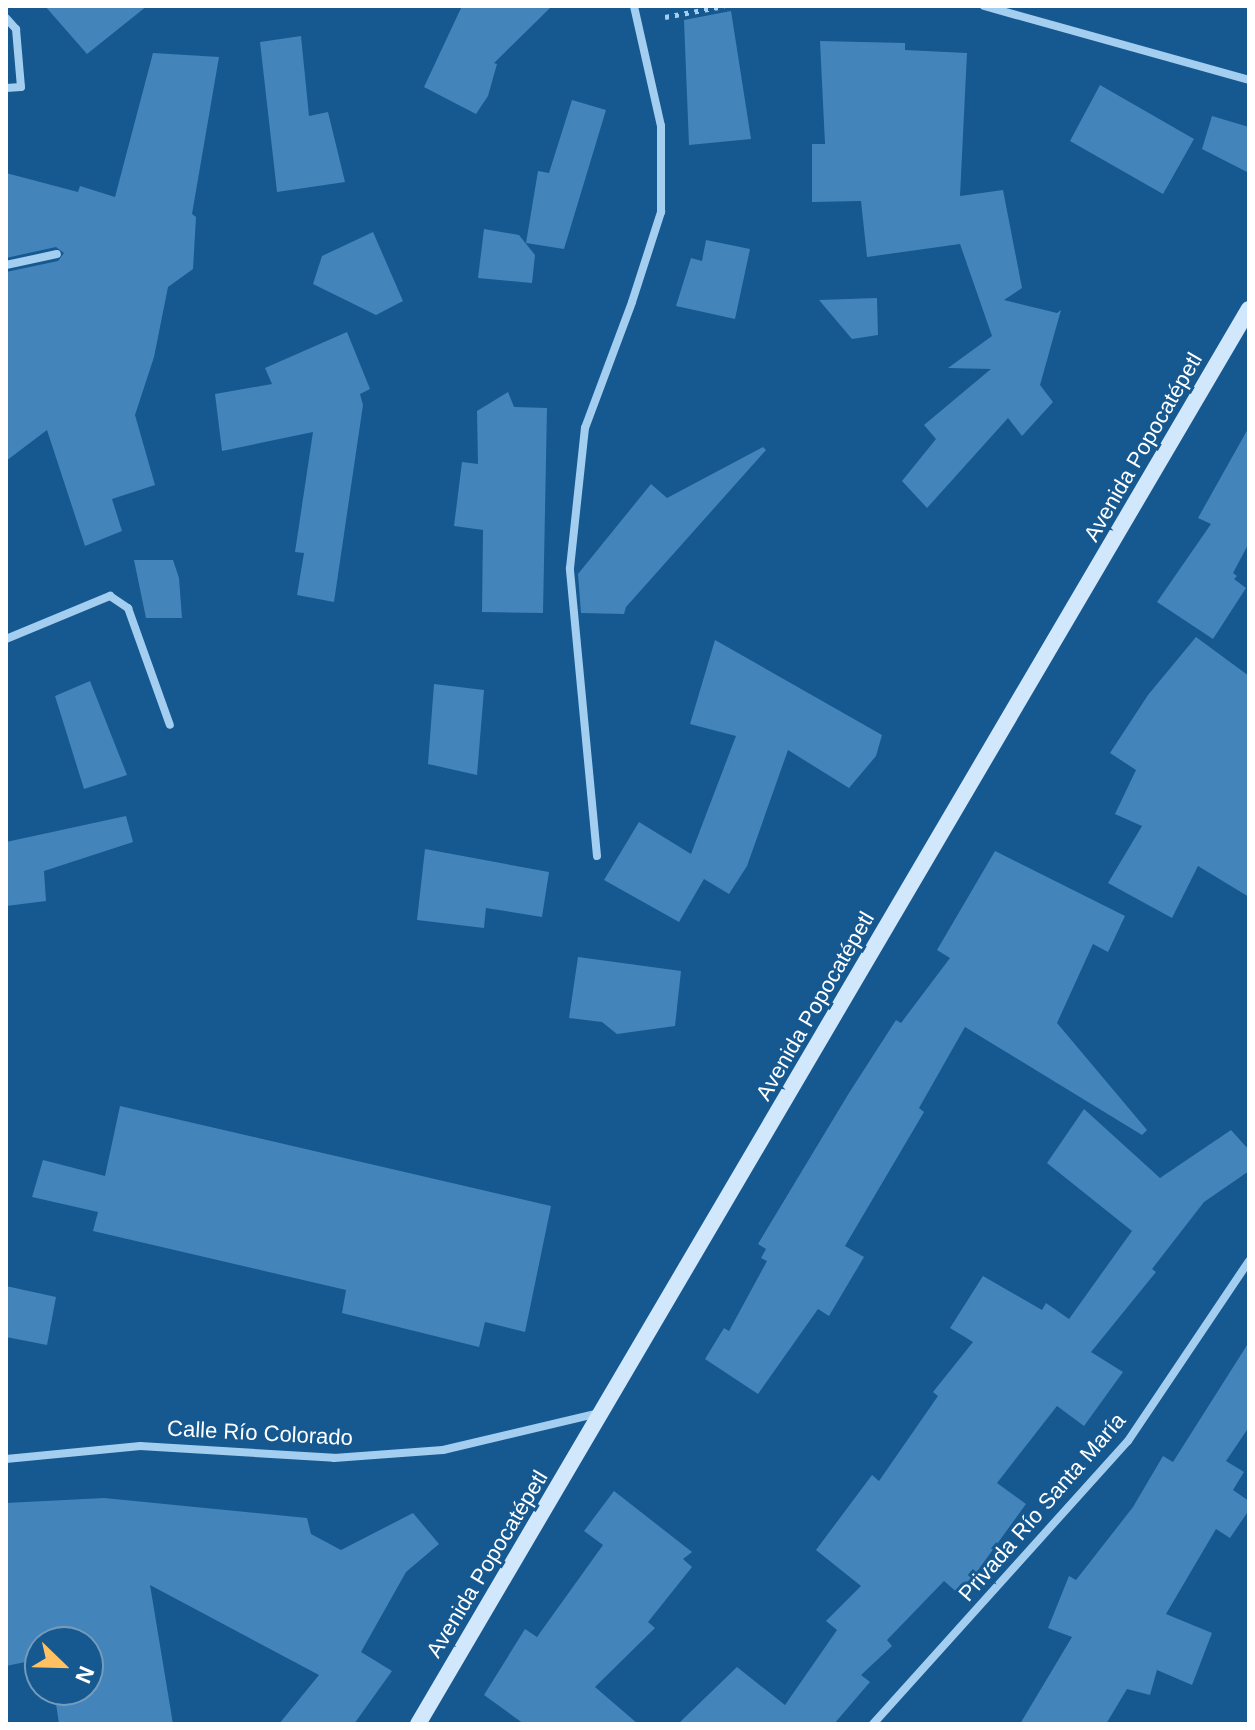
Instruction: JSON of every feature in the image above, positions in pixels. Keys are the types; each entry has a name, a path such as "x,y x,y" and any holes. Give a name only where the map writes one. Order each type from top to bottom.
{"main road":[{"name":"Avenida Popocatépetl","path":"418,1724 1249,309"}],"street":[{"path":"597,856 570,568 585,428 632,302 661,212 661,126 640,21 634,6"},
{"path":"984,6 1249,80"},
{"path":"6,18 16,29 21,87 6,88"},
{"path":"6,265 57,254"},
{"path":"6,639 110,596 128,608 170,725"},
{"name":"Privada Río Santa María","path":"873,1724 1128,1441 1249,1261"},
{"name":"Calle Río Colorado","path":"6,1459 140,1446 334,1458 443,1450 603,1411"}],"path":[{"path":"640,21 724,6"}],"building":[{"path":"45,6 147,6 87,54"},
{"path":"462,6 552,6 494,63 497,64 488,96 476,114 424,87"},
{"path":"731,11 751,139 689,145 684,20"},
{"path":"301,36 309,116 328,112 345,182 277,192 260,42"},
{"path":"820,41 905,43 905,50 967,53 960,196 1003,190 1022,288 1004,300 1057,313 1061,310 1040,385 1053,402 1022,436 1008,418 927,508 902,481 936,439 924,425 991,369 948,368 992,336 960,244 867,257 861,201 812,202 812,144 825,144"},
{"path":"153,53 219,57 192,214 196,217 193,269 168,287 154,357 135,415 155,485 112,499 122,531 85,546 47,430 6,461 6,272 58,261 64,253 56,247 6,258 6,173 78,192 80,186 115,197"},
{"path":"1100,85 1194,139 1163,194 1070,141"},
{"path":"572,100 606,110 564,249 526,243 538,171 549,173"},
{"path":"1212,116 1249,127 1249,173 1202,149"},
{"path":"484,229 519,235 535,255 532,283 478,278"},
{"path":"373,232 403,301 376,315 313,284 322,256"},
{"path":"706,240 750,249 735,319 676,306 691,258 702,261"},
{"path":"877,298 878,335 852,339 819,300"},
{"path":"347,332 370,389 360,394 363,405 334,602 297,595 304,553 295,552 313,432 222,451 215,394 272,384 265,368"},
{"path":"508,392 514,407 547,408 543,613 482,612 483,530 454,526 462,462 478,464 477,411"},
{"path":"1249,427 1249,543 1233,573 1237,576 1234,579 1246,588 1213,639 1157,602 1211,524 1198,518"},
{"path":"763,447 766,450 626,607 624,614 581,613 578,574 651,484 667,498"},
{"path":"134,560 173,560 179,578 182,618 146,618"},
{"path":"1196,637 1249,676 1249,897 1198,866 1172,918 1108,883 1142,826 1115,814 1136,770 1110,753 1148,695"},
{"path":"715,640 882,735 876,756 849,788 788,750 747,866 729,894 704,879 679,922 604,880 639,822 691,854 736,736 690,724"},
{"path":"90,681 127,775 84,789 55,696"},
{"path":"434,684 484,690 477,775 428,764"},
{"path":"126,816 133,842 44,871 46,901 6,906 6,842"},
{"path":"425,849 549,872 542,917 486,908 484,928 417,920"},
{"path":"995,851 1125,916 1108,952 1093,944 1057,1023 1147,1130 1142,1135 965,1027 919,1108 924,1112 845,1246 864,1257 829,1316 818,1309 758,1394 705,1359 724,1328 729,1331 767,1261 761,1258 766,1249 758,1244 849,1093 896,1020 901,1023 950,958 937,950"},
{"path":"578,957 681,971 675,1026 617,1034 602,1022 569,1018"},
{"path":"120,1106 551,1206 525,1332 485,1322 479,1347 342,1313 346,1290 93,1231 98,1212 32,1197 43,1160 105,1176"},
{"path":"1084,1109 1160,1178 1231,1130 1249,1150 1249,1171 1204,1202 1152,1269 1156,1272 1091,1352 1123,1372 1084,1426 1057,1406 997,1483 1026,1504 960,1595 944,1581 887,1640 892,1646 861,1675 870,1682 834,1724 678,1724 737,1667 785,1705 837,1630 826,1621 861,1586 816,1550 872,1475 879,1481 938,1396 933,1392 973,1342 950,1328 983,1276 1042,1310 1046,1303 1069,1319 1132,1231 1047,1163"},
{"path":"6,1286 56,1297 47,1345 6,1337"},
{"path":"1249,1342 1249,1427 1226,1461 1244,1472 1233,1490 1249,1501 1249,1510 1230,1538 1216,1529 1166,1614 1212,1633 1192,1685 1157,1670 1150,1695 1127,1689 1106,1724 1020,1724 1072,1637 1048,1628 1069,1576 1076,1580 1133,1507 1163,1456 1173,1462"},
{"path":"614,1491 692,1552 683,1559 692,1567 648,1622 655,1628 595,1687 638,1724 524,1724 484,1695 525,1629 537,1637 603,1545 584,1531"},
{"path":"104,1498 307,1518 311,1534 341,1550 413,1513 439,1544 406,1572 361,1652 392,1671 354,1724 279,1724 319,1675 150,1585 173,1724 59,1724 56,1706 104,1706 104,1626 24,1626 24,1662 6,1666 6,1503"}]}
